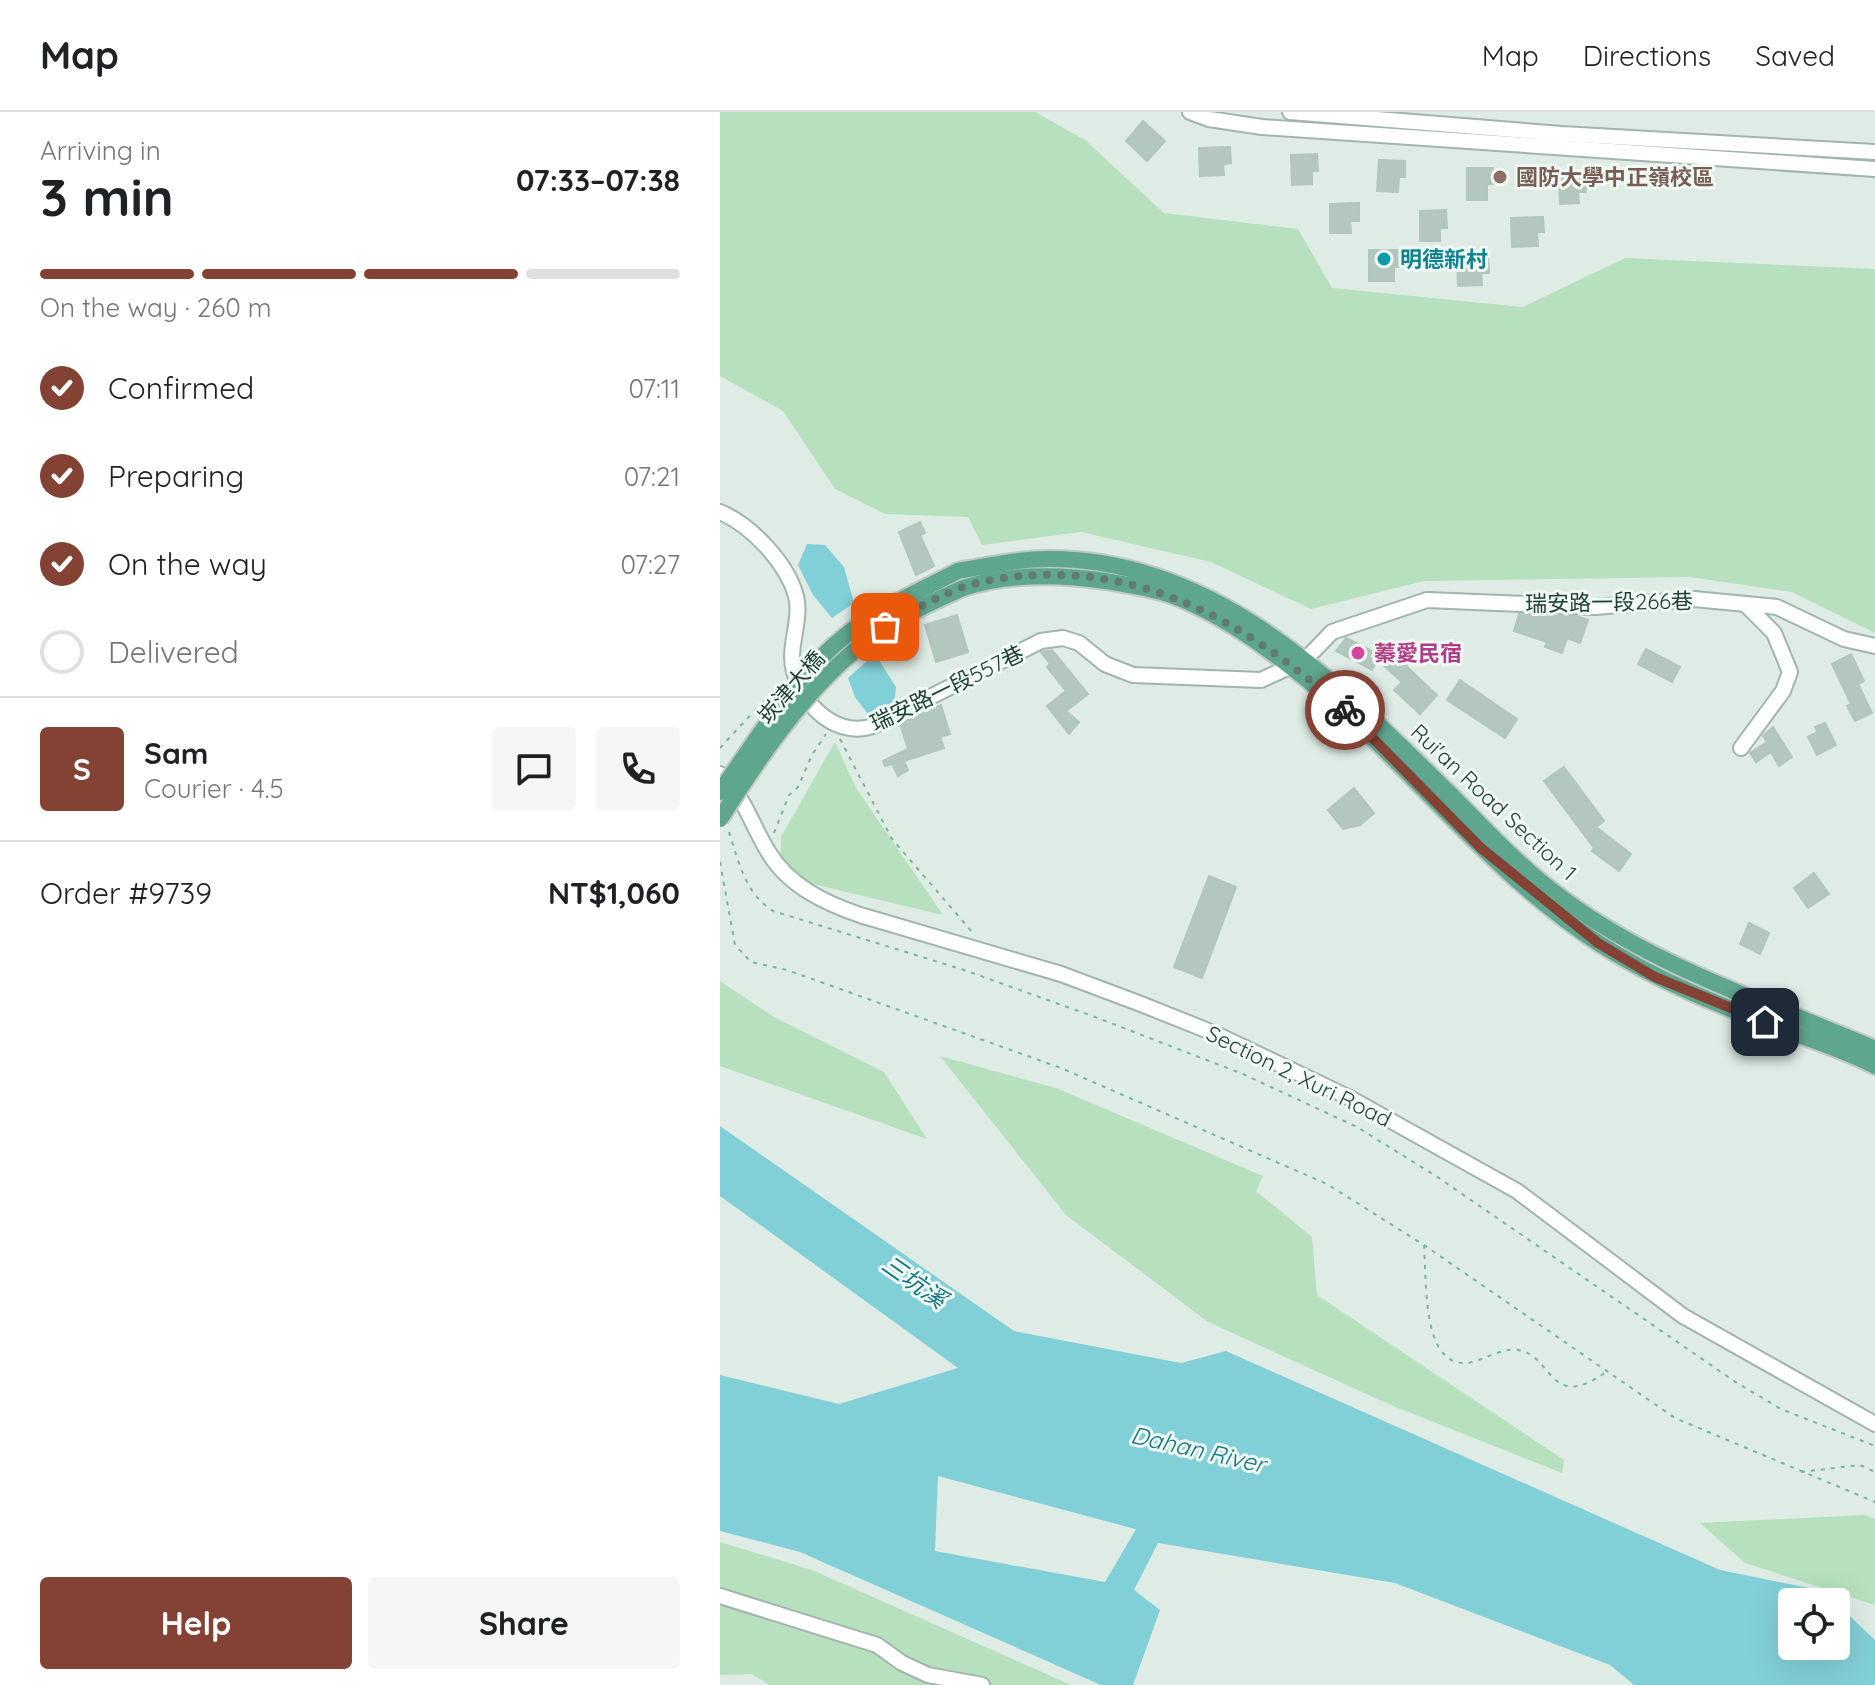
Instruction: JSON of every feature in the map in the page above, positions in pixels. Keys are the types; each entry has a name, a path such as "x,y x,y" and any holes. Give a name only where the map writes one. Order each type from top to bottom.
{"main road":[{"name":"Rui'an Road Section 1","path":"958,571 1048,559 1116,567 1197,590 1227,606 1298,663 1481,848 1598,943 1655,977 1713,1003 1875,1066"},
{"name":"崁津大橋","path":"720,792 809,670 845,636 880,611 958,571"},
{"name":"Rui'an Road Section 1","path":"963,588 984,581 1055,576 1092,579 1171,595 1259,640 1347,692 1549,888 1619,938 1704,978 1875,1049"},
{"name":"崁津大橋","path":"724,826 776,737 830,672 885,627 963,588"}],"street":[{"path":"1190,112 1209,119 1312,131 1875,169"},
{"path":"1290,112 1562,134 1875,152"},
{"path":"1310,113 1312,131"},
{"path":"720,512 748,528 766,546 796,595 794,673 820,715 835,726"},
{"name":"瑞安路一段266巷","path":"1298,663 1332,632 1427,600 1595,607 1694,599 1777,607 1844,639 1875,646"},
{"path":"1741,748 1783,691 1790,672 1774,633 1745,604"},
{"name":"瑞安路一段557巷","path":"835,726 863,729 873,726 1041,641 1052,639 1063,638 1079,643 1105,664 1133,675 1261,680 1298,663"},
{"name":"Section 2, Xuri Road","path":"720,774 740,793 769,853 787,875 833,906 1061,974 1216,1034 1350,1098 1517,1191 1683,1316 1875,1424"},
{"path":"720,1596 877,1645 902,1663 928,1675 982,1685"}],"path":[{"path":"720,748 775,690"},
{"path":"769,853 783,806 802,780 812,755 835,726"},
{"path":"835,726 843,750 892,839 972,928 976,948"},
{"path":"724,826 747,884 758,901 773,911 964,970 1095,1017 1243,1074 1357,1127 1436,1176 1737,1383 1781,1409 1875,1446"},
{"path":"720,862 735,945 751,962 787,970 1061,1068 1327,1184 1424,1245 1675,1418 1875,1502"},
{"path":"1424,1245 1432,1338 1445,1356 1462,1364 1517,1350 1535,1357 1550,1377 1565,1385 1589,1384 1607,1371"},
{"path":"1800,1472 1860,1465 1875,1472"}],"green space":[{"path":"720,112 1035,112 1085,140 1164,213 1298,229 1332,288 1523,307 1625,258 1875,269 1875,633 1792,592 1690,577 1424,581 1311,609 1211,562 1081,532 982,545 968,517 885,514 835,489 783,411 720,376"},
{"path":"835,742 856,788 943,915 796,880 781,861 781,837"},
{"path":"720,981 774,1017 884,1072 927,1139 720,1066"},
{"path":"940,1056 1056,1088 1263,1176 1256,1191 1312,1237 1317,1295 1564,1460 1562,1473 1393,1406 1208,1322 1066,1215"},
{"path":"1865,1515 1875,1519 1875,1605 1850,1597 1850,1588 1822,1588 1745,1563 1700,1523"},
{"path":"720,1542 812,1570 1071,1685 769,1685 752,1674 720,1675"}],"water":[{"path":"807,544 825,545 844,567 854,603 832,618 813,595 798,565"},
{"path":"875,654 896,687 894,710 873,721 855,697 848,678"},
{"path":"720,1126 1014,1331 1181,1363 1226,1351 1720,1570 1808,1588 1778,1588 1778,1660 1850,1660 1850,1616 1875,1640 1875,1685 1634,1685 1610,1665 1395,1583 1158,1543 1134,1590 1160,1610 1133,1685 1101,1685 800,1552 720,1531 720,1375 839,1404 958,1368 720,1196","holes":["938,1476 1136,1529 1105,1582 935,1551"]}],"building":[{"path":"1143,121 1165,141 1147,161 1126,141"},
{"path":"1230,147 1231,163 1223,164 1224,175 1200,176 1199,148"},
{"path":"1317,154 1318,171 1312,171 1312,184 1292,185 1291,155"},
{"name":"明德新村","path":"1379,160 1405,161 1405,177 1399,177 1398,192 1377,191"},
{"name":"明德新村","path":"1467,168 1493,168 1494,184 1487,184 1487,200 1467,200"},
{"path":"1586,174 1586,192 1578,192 1579,203 1560,204 1559,175"},
{"name":"明德新村","path":"1359,203 1359,221 1350,221 1351,233 1330,233 1330,204"},
{"name":"明德新村","path":"1446,210 1447,228 1440,228 1440,241 1420,241 1420,211"},
{"name":"明德新村","path":"1543,217 1544,232 1537,232 1538,246 1512,247 1511,218"},
{"name":"明德新村","path":"1369,250 1399,250 1399,267 1394,267 1394,281 1369,281"},
{"name":"明德新村","path":"1488,255 1489,273 1481,273 1482,285 1458,286 1457,257"},
{"path":"920,522 925,533 920,535 934,566 916,575 899,532"},
{"path":"1519,614 1576,616 1588,620 1580,643 1567,638 1562,653 1545,647 1547,642 1514,631"},
{"path":"957,615 968,652 936,662 925,625"},
{"name":"蓁愛民宿","path":"1346,638 1380,655 1372,670 1336,651"},
{"path":"1402,645 1415,656 1406,666 1437,695 1420,714 1394,690 1402,682 1384,666"},
{"path":"1646,649 1680,667 1672,682 1638,664"},
{"path":"1052,650 1088,694 1066,711 1079,722 1069,734 1047,706 1066,691 1047,667 1050,664 1041,652"},
{"path":"1851,654 1864,681 1858,684 1872,713 1855,721 1847,706 1851,704 1832,664"},
{"path":"1460,680 1517,719 1505,738 1447,700"},
{"path":"941,705 950,734 940,737 944,748 904,761 908,770 898,776 892,764 885,766 883,761 908,749 900,724"},
{"path":"1825,723 1836,745 1817,755 1808,737 1818,732 1815,727"},
{"path":"1773,727 1792,757 1779,766 1771,752 1756,762 1750,753 1767,742 1763,736"},
{"path":"1564,767 1604,821 1596,827 1631,854 1619,871 1592,851 1594,848 1544,781"},
{"path":"1354,788 1374,813 1360,825 1343,829 1328,810"},
{"path":"1814,873 1829,894 1808,908 1794,888"},
{"path":"1209,876 1236,887 1202,978 1174,967"},
{"path":"1749,923 1769,933 1760,954 1740,944"}],"way so far":[{"path":"885,627 918,608 984,581 1055,576 1130,585 1171,595 1259,640 1345,710"}],"place":[{"name":"國防大學中正嶺校區","path":"1500,177"},
{"name":"明德新村","path":"1384,259"},
{"name":"蓁愛民宿","path":"1358,653"}],"route":[{"path":"1345,710 1481,848 1598,943 1655,977 1765,1022"}],"water label":[{"name":"三坑溪","path":"914,1282"},
{"name":"Dahan River","path":"1198,1450"}]}
